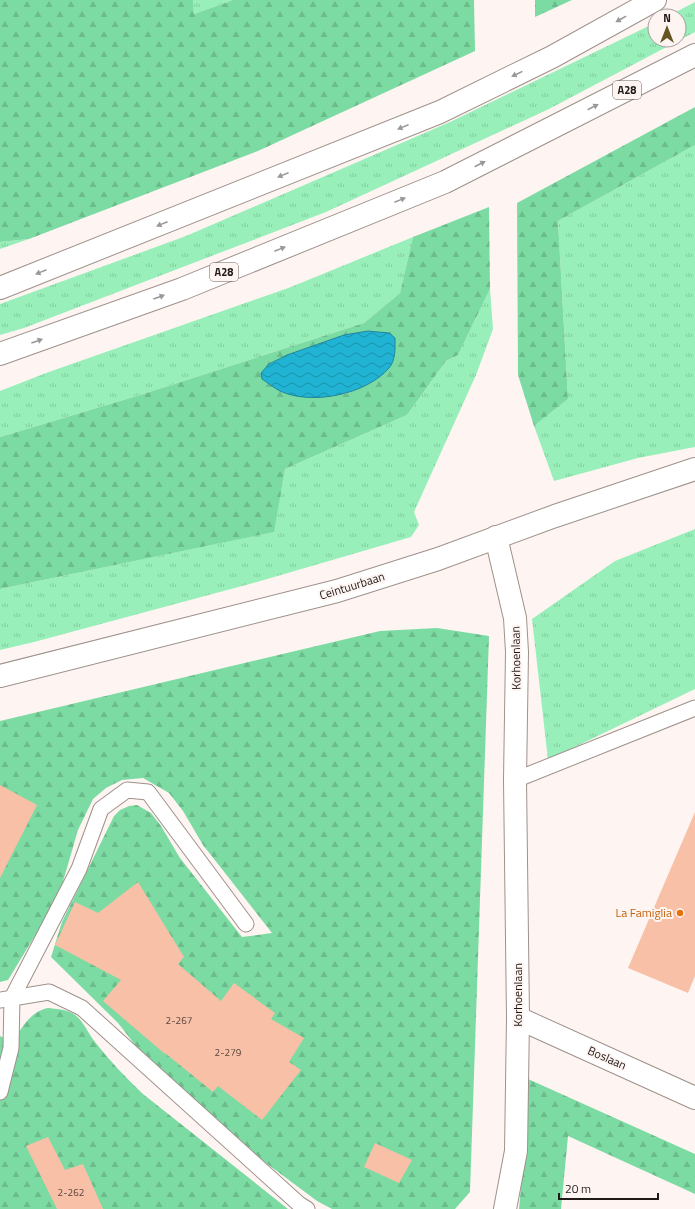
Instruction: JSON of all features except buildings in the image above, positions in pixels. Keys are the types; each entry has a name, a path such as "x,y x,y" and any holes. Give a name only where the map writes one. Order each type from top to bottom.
{"main road":[{"path":"0,288 440,112 552,57 655,0"},
{"name":"A28","path":"0,354 182,289 445,182 695,55"},
{"name":"Ceintuurbaan","path":"0,676 336,591 438,559 555,516 695,469"},
{"name":"Korhoenlaan","path":"496,537 515,618 517,652 515,780 518,1018 516,1151 504,1209"},
{"name":"Boslaan","path":"518,1018 695,1098"}],"lane":[{"path":"515,780 695,708"},
{"path":"0,1092 11,1048 6,999 78,869 101,809 127,790 148,792 246,924"},
{"path":"6,999 49,992 82,1008 299,1204 307,1209"}],"green space":[{"path":"0,0 193,0 194,14 233,0 474,0 475,51 258,151 29,239 0,242"},
{"path":"193,0 233,0 194,14"},
{"path":"535,0 572,0 535,17"},
{"path":"695,2 695,32 687,36 687,8 683,8"},
{"path":"647,27 647,48 665,48 549,109 326,212 24,328 0,335 0,304 186,236 450,122"},
{"path":"695,107 695,145 558,221 568,399 534,426 518,375 517,203"},
{"path":"695,145 695,447 638,458 554,481 534,426 568,399 558,221"},
{"path":"489,207 490,289 458,355 446,361 407,415 285,469 274,532 0,589 0,437 140,395 364,323 400,293 413,237","holes":["368,331 389,333 371,383 345,394 282,392 262,379 269,364 287,355 344,335"]},
{"path":"413,237 400,293 364,323 140,395 0,437 0,391 46,373 291,287"},
{"path":"29,239 0,249 0,242"},
{"path":"490,289 493,329 476,375 414,512 419,525 411,537 257,582 0,650 0,589 273,532 285,469 407,415 446,361 458,355"},
{"path":"695,529 695,689 548,760 532,619 615,561"},
{"path":"437,628 489,636 470,1192 455,1209 332,1209 317,1201 258,1157 147,1060 118,1023 51,957 62,922 114,816 120,810 129,806 137,805 151,813 161,826 180,858 242,937 272,933 203,845 183,811 169,793 143,778 122,780 106,788 93,799 78,830 62,885 42,924 8,980 0,982 0,721 380,631"},
{"path":"48,1008 60,1009 76,1016 106,1056 143,1094 288,1209 0,1209 0,1036 13,1042 23,1026 32,1016"},
{"path":"528,1079 695,1154 695,1194 568,1136 561,1209 519,1209 528,1111"}],"water":[{"path":"368,331 389,333 395,338 395,345 394,357 389,368 367,385 338,395 307,397 280,391 262,379 261,373 269,364 287,355 344,335"}],"place":[{"name":"La Famiglia","path":"680,913"}]}
